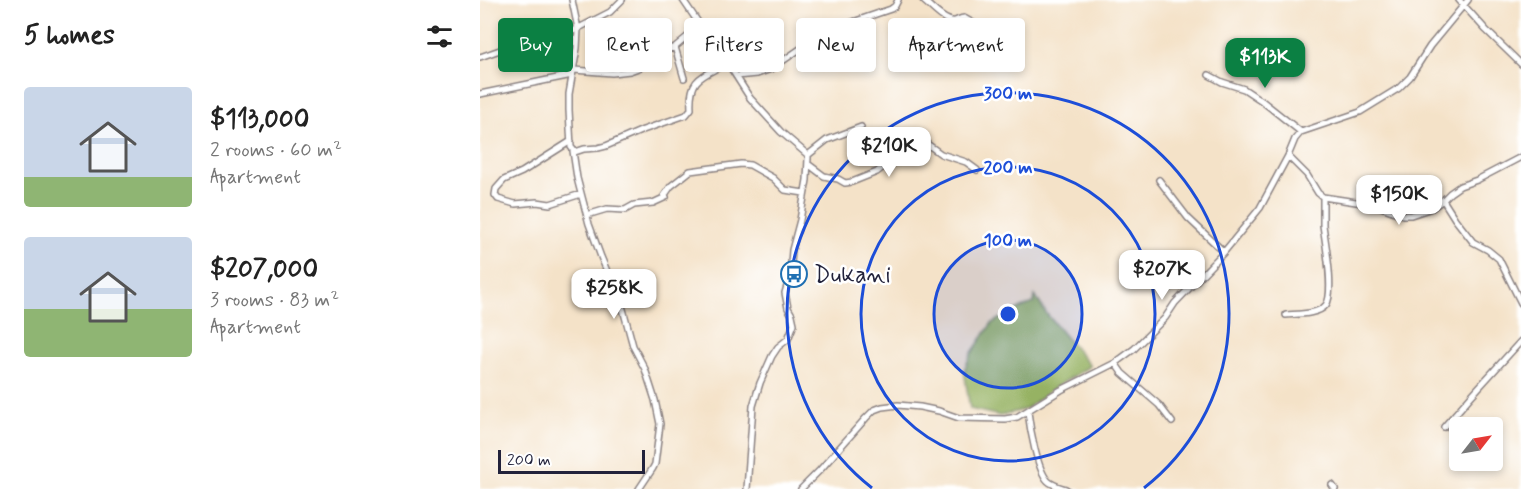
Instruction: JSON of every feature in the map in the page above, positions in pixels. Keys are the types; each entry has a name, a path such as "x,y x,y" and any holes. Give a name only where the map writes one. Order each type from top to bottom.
{"street":[{"path":"572,0 578,29 578,48 569,110 575,170 601,257 622,309 633,346 652,388 660,424 655,464 639,489"},
{"path":"480,57 514,45 557,41 610,12 622,0"},
{"path":"683,0 695,18"},
{"path":"736,76 757,74 771,69 800,49 827,37 844,25 891,9 898,0"},
{"path":"923,0 944,18"},
{"path":"801,489 874,410 898,405 920,407 964,418 1017,417 1061,390 1115,363 1165,318 1175,303 1224,252 1260,208 1295,139 1301,132 1360,112 1399,88 1410,77 1463,1 1486,30 1521,64"},
{"path":"480,94 573,72 630,71 641,67 647,60 675,47 684,40"},
{"path":"675,47 684,78"},
{"path":"573,151 598,148 686,115 692,109 691,90 696,81 712,72"},
{"path":"733,72 750,98 781,132 808,155 807,180 785,293 794,324 793,331 772,357 753,406 747,489"},
{"path":"1209,75 1222,82 1244,88 1301,132"},
{"path":"808,155 827,140 861,127"},
{"path":"808,164 824,176 845,183 852,182 877,172 914,141 919,140 941,154 966,162 977,170"},
{"path":"571,141 522,172 504,180 497,188 495,195 498,199 514,204 540,202 550,204 581,194"},
{"path":"1288,156 1308,175 1318,193 1323,197 1376,205 1402,215 1411,215 1432,208 1460,186 1477,180 1521,156"},
{"path":"587,215 607,209 625,210 634,205 658,201 666,197 664,196 671,186 690,171 741,164 750,165 765,173 785,190 804,193"},
{"path":"1159,180 1188,218 1224,252"},
{"path":"1286,315 1315,311 1324,307 1328,302 1330,279 1323,224 1323,197"},
{"path":"1443,200 1473,242 1499,259 1521,303"},
{"path":"1444,428 1521,341"},
{"path":"1115,363 1122,373 1159,405 1172,422"},
{"path":"1028,412 1032,442 1050,489"},
{"path":"1048,482 1066,489"}],"green space":[{"path":"1035,296 1046,313 1090,366 1051,390 1026,409 1000,416 970,409 964,370 971,354 992,323 1013,311 1034,303"}],"place":[{"name":"Dukani","path":"794,274"}]}
